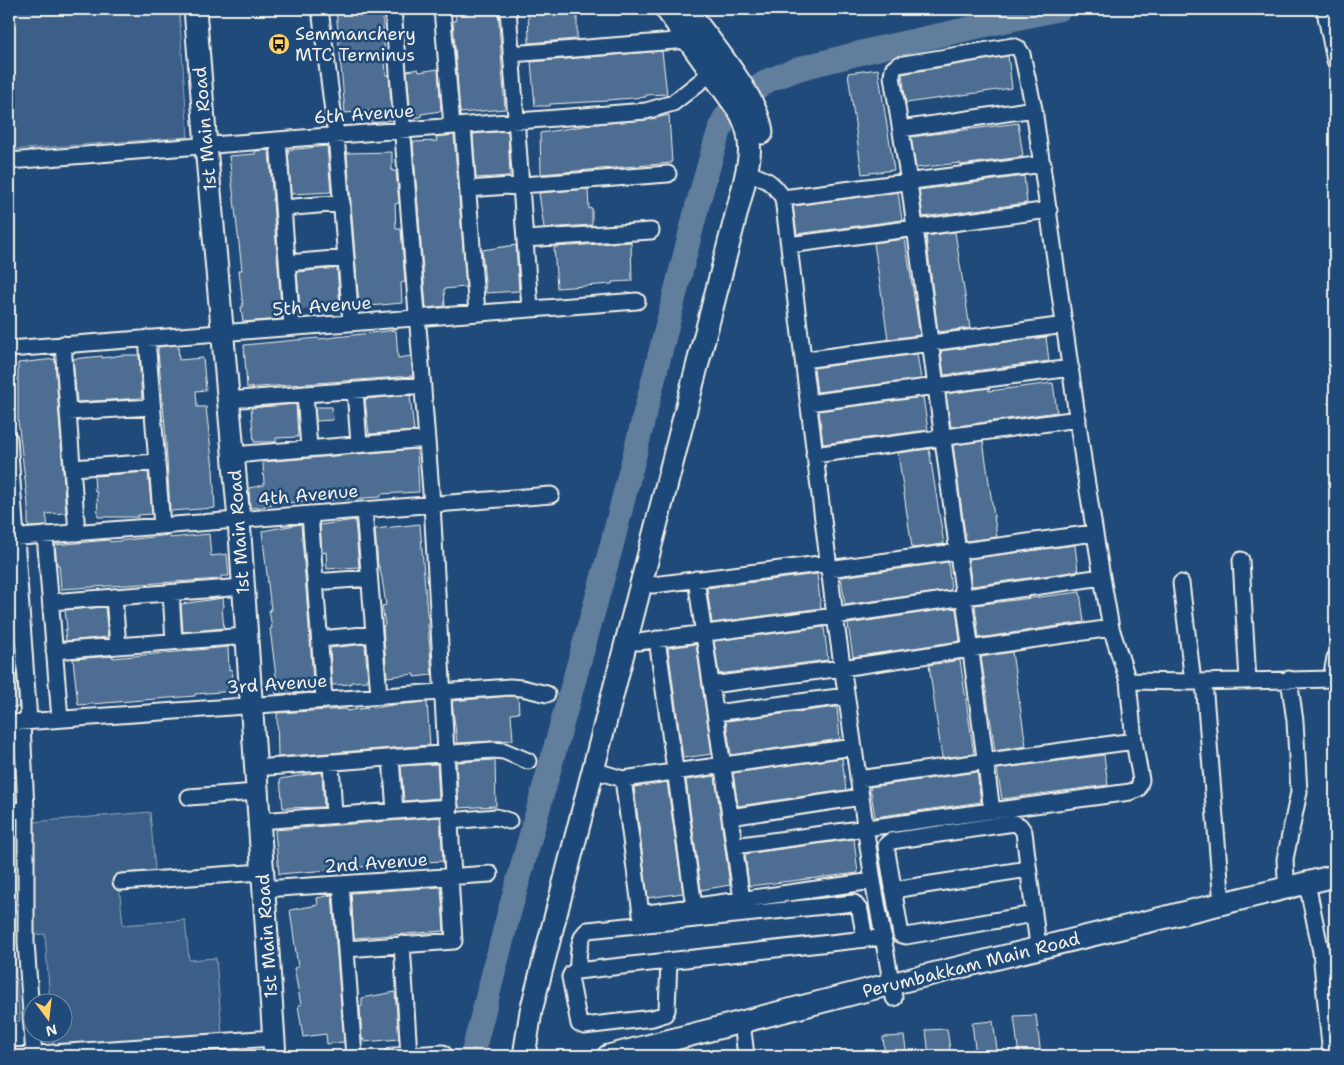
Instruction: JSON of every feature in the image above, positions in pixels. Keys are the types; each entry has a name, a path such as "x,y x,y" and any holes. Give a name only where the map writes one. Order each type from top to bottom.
{"street":[{"name":"1st Main Road","path":"195,9 239,520 274,1047"},
{"path":"320,9 336,135 351,322"},
{"path":"346,949 454,940 444,691 432,504 393,9"},
{"path":"442,9 468,189 477,313"},
{"path":"508,9 530,308"},
{"path":"524,1056 530,1011 752,175 763,147 762,129 753,121 752,102 722,78 688,40 666,9"},
{"path":"686,9 722,78"},
{"path":"1325,11 1335,61"},
{"path":"511,54 688,40"},
{"path":"734,846 1130,792 1138,789 1140,780 1128,681 1111,628 1094,533 1034,109 1022,54 1018,48 1013,46 898,64 893,69 892,76 909,182 992,810"},
{"name":"6th Avenue","path":"9,161 627,113 662,108 673,104 722,78"},
{"path":"901,128 1034,109"},
{"path":"278,140 292,327"},
{"path":"783,198 1043,164"},
{"path":"468,189 668,174"},
{"path":"752,175 772,182 783,198 834,616 873,881 893,991"},
{"path":"534,1056 538,1024 613,776 647,641 652,585 752,175"},
{"path":"283,208 342,203"},
{"path":"789,245 1049,210"},
{"path":"525,238 652,231"},
{"path":"288,263 346,258"},
{"name":"5th Avenue","path":"9,349 637,301"},
{"path":"803,360 1064,325"},
{"path":"147,338 162,526"},
{"path":"63,344 77,533"},
{"path":"808,403 1070,368"},
{"path":"228,400 423,385"},
{"path":"355,390 359,444"},
{"path":"305,394 309,448"},
{"path":"68,412 152,407"},
{"path":"814,455 1078,419"},
{"path":"9,439 20,722 26,810 26,942 34,1055"},
{"path":"233,454 427,439"},
{"path":"72,468 157,462"},
{"name":"4th Avenue","path":"12,538 551,495"},
{"path":"364,510 378,696"},
{"path":"310,514 324,699"},
{"path":"652,585 958,552 1094,533"},
{"path":"45,535 60,719"},
{"path":"1241,560 1248,681"},
{"path":"647,641 964,598 1102,577"},
{"path":"315,582 369,578"},
{"path":"696,579 742,900"},
{"path":"1182,583 1198,682 1222,904"},
{"path":"51,602 243,587"},
{"path":"170,593 174,641"},
{"path":"114,597 118,646"},
{"path":"711,685 842,668 1111,628"},
{"path":"320,639 374,634"},
{"path":"54,651 246,636"},
{"path":"647,641 674,772 694,907"},
{"path":"1128,681 1198,682 1333,679 1335,658"},
{"path":"1289,680 1295,721 1299,792 1285,859 1286,878 1302,889 1321,952 1332,1046"},
{"name":"3rd Avenue","path":"20,722 510,686 547,694"},
{"path":"715,713 846,696"},
{"path":"858,779 1134,741"},
{"path":"613,776 674,772 854,747"},
{"path":"255,768 493,750 504,751 528,761"},
{"path":"391,758 395,811"},
{"path":"330,762 334,816"},
{"path":"613,776 641,914 873,881"},
{"path":"189,797 257,792"},
{"path":"730,817 861,797"},
{"path":"9,811 26,810"},
{"path":"259,821 395,811 496,817 509,821"},
{"path":"1034,914 906,936 901,935 886,846 888,843 901,840 1014,823 1020,826 1024,832 1028,869 1034,914 1038,949"},
{"path":"893,890 1028,869"},
{"name":"2nd Avenue","path":"121,882 263,880 341,884 490,874"},
{"name":"Perumbakkam Main Road","path":"893,991 1302,889 1335,876"},
{"path":"341,884 354,1056"},
{"name":"Perumbakkam Main Road","path":"662,1056 744,1038 893,991 1038,949 1222,904 1302,889 1335,888"},
{"path":"577,971 581,938 588,930 854,903 860,911 865,939"},
{"path":"669,961 667,1010 665,1014 653,1018 580,1026 570,977 572,973 577,971 884,937"},
{"path":"402,944 409,1055"},
{"name":"Perumbakkam Main Road","path":"608,1056 744,1038"},
{"path":"9,1056 274,1047"},
{"path":"392,1056 443,1053"}],"shaded area":[{"path":"9,9 179,9 188,137 9,150"},
{"path":"150,812 155,870 118,874 123,925 185,920 189,960 216,958 222,1034 185,1037 187,1056 115,1056 54,1051 54,1042 72,1042 72,992 49,992 45,934 13,936 20,1021 9,1022 9,824"}],"building":[{"path":"336,9 382,9 386,75 389,75 392,120 371,123 370,111 345,113"},
{"path":"454,9 498,9 505,109 460,113 453,21 456,21"},
{"path":"528,9 577,9 577,39 529,43"},
{"path":"662,51 667,94 607,101 535,106 531,62"},
{"path":"1008,56 1012,88 906,103 902,74"},
{"path":"418,69 419,72 438,69 441,111 421,114 421,117 411,118 407,71"},
{"path":"878,69 894,170 862,174 848,73"},
{"path":"669,115 672,163 541,174 540,133 596,124 647,120"},
{"path":"1018,123 1023,156 1021,157 961,165 960,163 916,168 911,137"},
{"path":"508,131 510,176 476,178 473,134"},
{"path":"454,135 466,287 444,289 445,306 426,308 413,142 437,141 436,137"},
{"path":"327,146 331,192 291,194 288,150"},
{"path":"269,150 282,319 243,322 239,270 242,270 229,156 255,154 255,151"},
{"path":"392,152 392,171 396,171 399,203 395,204 396,229 401,229 405,282 401,283 402,303 359,307 347,153"},
{"path":"1024,176 1027,203 923,217 919,190"},
{"path":"588,189 589,209 592,208 592,225 544,228 539,193"},
{"path":"898,192 902,220 797,234 793,206"},
{"path":"955,232 970,328 938,332 926,236"},
{"path":"905,239 920,335 888,339 874,243"},
{"path":"631,242 632,281 557,288 554,247"},
{"path":"516,245 519,291 486,293 482,250"},
{"path":"337,268 340,306 300,309 297,272"},
{"path":"396,330 398,358 411,356 413,376 247,388 244,345"},
{"path":"1046,337 1049,361 944,375 941,351"},
{"path":"178,345 179,360 203,358 206,390 196,391 197,407 206,407 213,468 215,508 170,511 158,347"},
{"path":"917,354 921,379 817,392 814,368"},
{"path":"139,355 142,398 77,402 73,359"},
{"path":"55,359 66,513 46,514 48,526 28,527 28,505 18,420 18,363"},
{"path":"1053,383 1057,412 951,427 946,394 989,388 989,391"},
{"path":"410,395 414,431 369,434 365,399"},
{"path":"923,397 928,430 823,444 819,411"},
{"path":"296,404 298,437 276,438 276,442 254,442 251,408"},
{"path":"315,407 332,407 333,420 316,421"},
{"path":"983,441 997,537 966,541 953,445"},
{"path":"417,449 419,492 381,494 381,497 283,503 250,508 249,488 264,485 263,462"},
{"path":"929,449 944,544 912,548 898,453"},
{"path":"148,472 152,514 138,515 138,517 98,517 94,476"},
{"path":"355,520 359,567 327,569 326,552 322,553 320,525"},
{"path":"301,524 314,692 276,694 274,684 277,684 270,629 272,628 269,610 271,610 262,531"},
{"path":"420,524 432,675 414,677 414,674 387,677 383,626 385,625 382,606 386,605 382,578 378,566 375,529"},
{"path":"209,534 211,556 227,554 229,576 221,576 221,579 61,589 55,545 109,540 110,542 170,535 170,538"},
{"path":"1075,545 1078,571 972,586 968,559"},
{"path":"948,562 951,590 845,605 841,577"},
{"path":"817,574 821,608 712,623 707,588"},
{"path":"1080,592 1084,622 979,638 975,605"},
{"path":"223,598 224,628 183,632 181,604"},
{"path":"105,607 108,637 66,641 65,610"},
{"path":"956,609 960,641 853,657 848,624"},
{"path":"824,627 828,660 719,674 714,641"},
{"path":"365,644 368,681 332,685 330,648"},
{"path":"696,644 712,754 683,758 668,648"},
{"path":"228,647 229,670 232,669 234,691 78,705 73,659 113,656 113,658"},
{"path":"1012,652 1026,746 995,751 981,657"},
{"path":"9,659 15,659 19,707 9,708"},
{"path":"960,660 974,754 942,758 929,665"},
{"path":"518,697 519,713 511,714 513,740 457,743 452,701"},
{"path":"427,702 430,745 278,757 277,713 347,709 347,711"},
{"path":"837,707 840,739 731,755 726,721"},
{"path":"1104,755 1108,785 1002,799 997,769"},
{"path":"842,758 846,790 738,806 733,773"},
{"path":"495,760 496,806 459,808 456,762"},
{"path":"437,764 439,798 404,801 401,766"},
{"path":"322,772 324,807 283,808 280,779"},
{"path":"977,772 981,802 875,817 870,787"},
{"path":"715,776 730,885 701,890 686,780"},
{"path":"667,782 683,893 648,898 634,787"},
{"path":"440,817 443,861 410,863 410,865 330,868 330,870 279,874 275,830"},
{"path":"854,839 858,873 749,886 745,854"},
{"path":"441,887 444,931 354,938 351,893"},
{"path":"332,895 344,1042 327,1044 326,1034 303,1037 298,1005 301,1005 294,968 298,967 290,910 318,905 317,898"},
{"path":"395,992 399,1039 364,1042 364,1039 362,1040 360,1007 362,1006 362,998"},
{"path":"1036,1015 1041,1056 1019,1056 1014,1016"},
{"path":"993,1021 998,1056 976,1056 972,1023"},
{"path":"947,1029 951,1056 929,1056 926,1030"},
{"path":"904,1036 907,1056 885,1056 883,1037"}],"waterway":[{"path":"472,1056 508,917 611,548 698,203 724,119 738,100 769,80 801,68 880,48 1060,9"}],"place":[{"name":"Semmanchery MTC Terminus","path":"279,44"}]}
